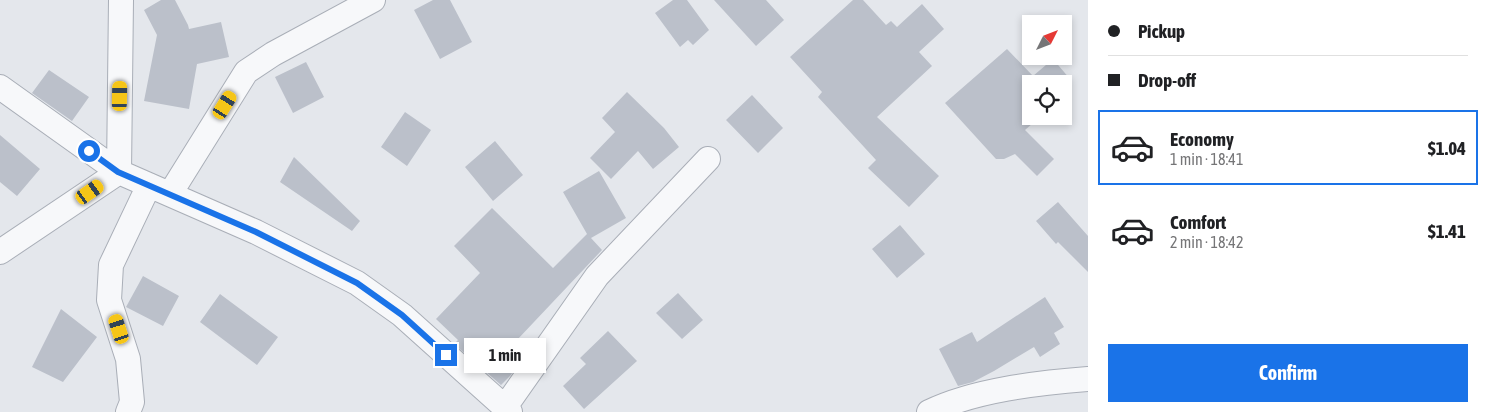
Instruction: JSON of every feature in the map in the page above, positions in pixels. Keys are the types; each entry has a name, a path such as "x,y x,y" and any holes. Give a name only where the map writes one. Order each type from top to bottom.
{"street":[{"path":"118,172 121,0"},
{"path":"170,194 246,72 273,54 373,0"},
{"path":"0,86 118,172 256,232 357,283 402,315 508,410 597,276 708,159"},
{"path":"0,252 118,172"},
{"path":"128,412 132,402 128,359 109,300 111,265 149,185"},
{"path":"929,412 957,401 1029,384 1088,378"}],"building":[{"path":"161,0 175,0 189,29 221,22 229,57 197,64 189,109 144,101 157,35 144,10"},
{"path":"433,0 450,0 472,42 440,59 414,10"},
{"path":"673,0 687,0 709,30 693,45 688,40 680,47 655,13"},
{"path":"714,0 766,0 784,20 756,46"},
{"path":"853,0 863,0 886,25 891,21 897,27 922,4 944,29 919,52 932,66 877,117 939,176 909,207 868,168 876,160 818,97 822,92 790,57"},
{"path":"1007,49 1032,75 1022,75 1022,125 1031,125 1025,130 1054,159 1037,176 1015,154 1004,159 996,159 945,103"},
{"path":"306,62 324,97 293,113 275,77"},
{"path":"1046,65 1058,65 1067,75 1034,75"},
{"path":"49,70 89,97 72,121 32,93"},
{"path":"627,92 664,128 679,147 653,169 638,151 611,179 590,158 615,132 602,118"},
{"path":"752,95 783,128 758,153 726,120"},
{"path":"405,112 431,130 407,166 381,147"},
{"path":"0,135 40,169 17,196 0,182"},
{"path":"495,141 523,175 493,201 465,167"},
{"path":"294,157 360,221 352,231 280,182"},
{"path":"599,171 626,218 591,238 602,250 517,340 528,350 510,376 501,385 454,344 458,340 436,319 480,273 454,246 492,208 553,268 587,234 563,192"},
{"path":"1058,202 1088,236 1088,272 1058,242 1056,244 1036,221"},
{"path":"900,225 925,254 897,278 872,249"},
{"path":"143,276 179,296 163,326 126,307"},
{"path":"678,293 703,320 682,339 656,313"},
{"path":"220,294 278,337 257,365 200,322"},
{"path":"1045,297 1064,327 1054,333 1060,344 1040,357 1034,347 973,382 958,386 939,349 972,332 977,342"},
{"path":"61,309 97,337 63,382 32,367"},
{"path":"608,331 637,361 584,409 563,386 586,364 580,358"}],"route":[{"path":"89,151 118,172 256,232 357,283 402,315 446,355"}]}
